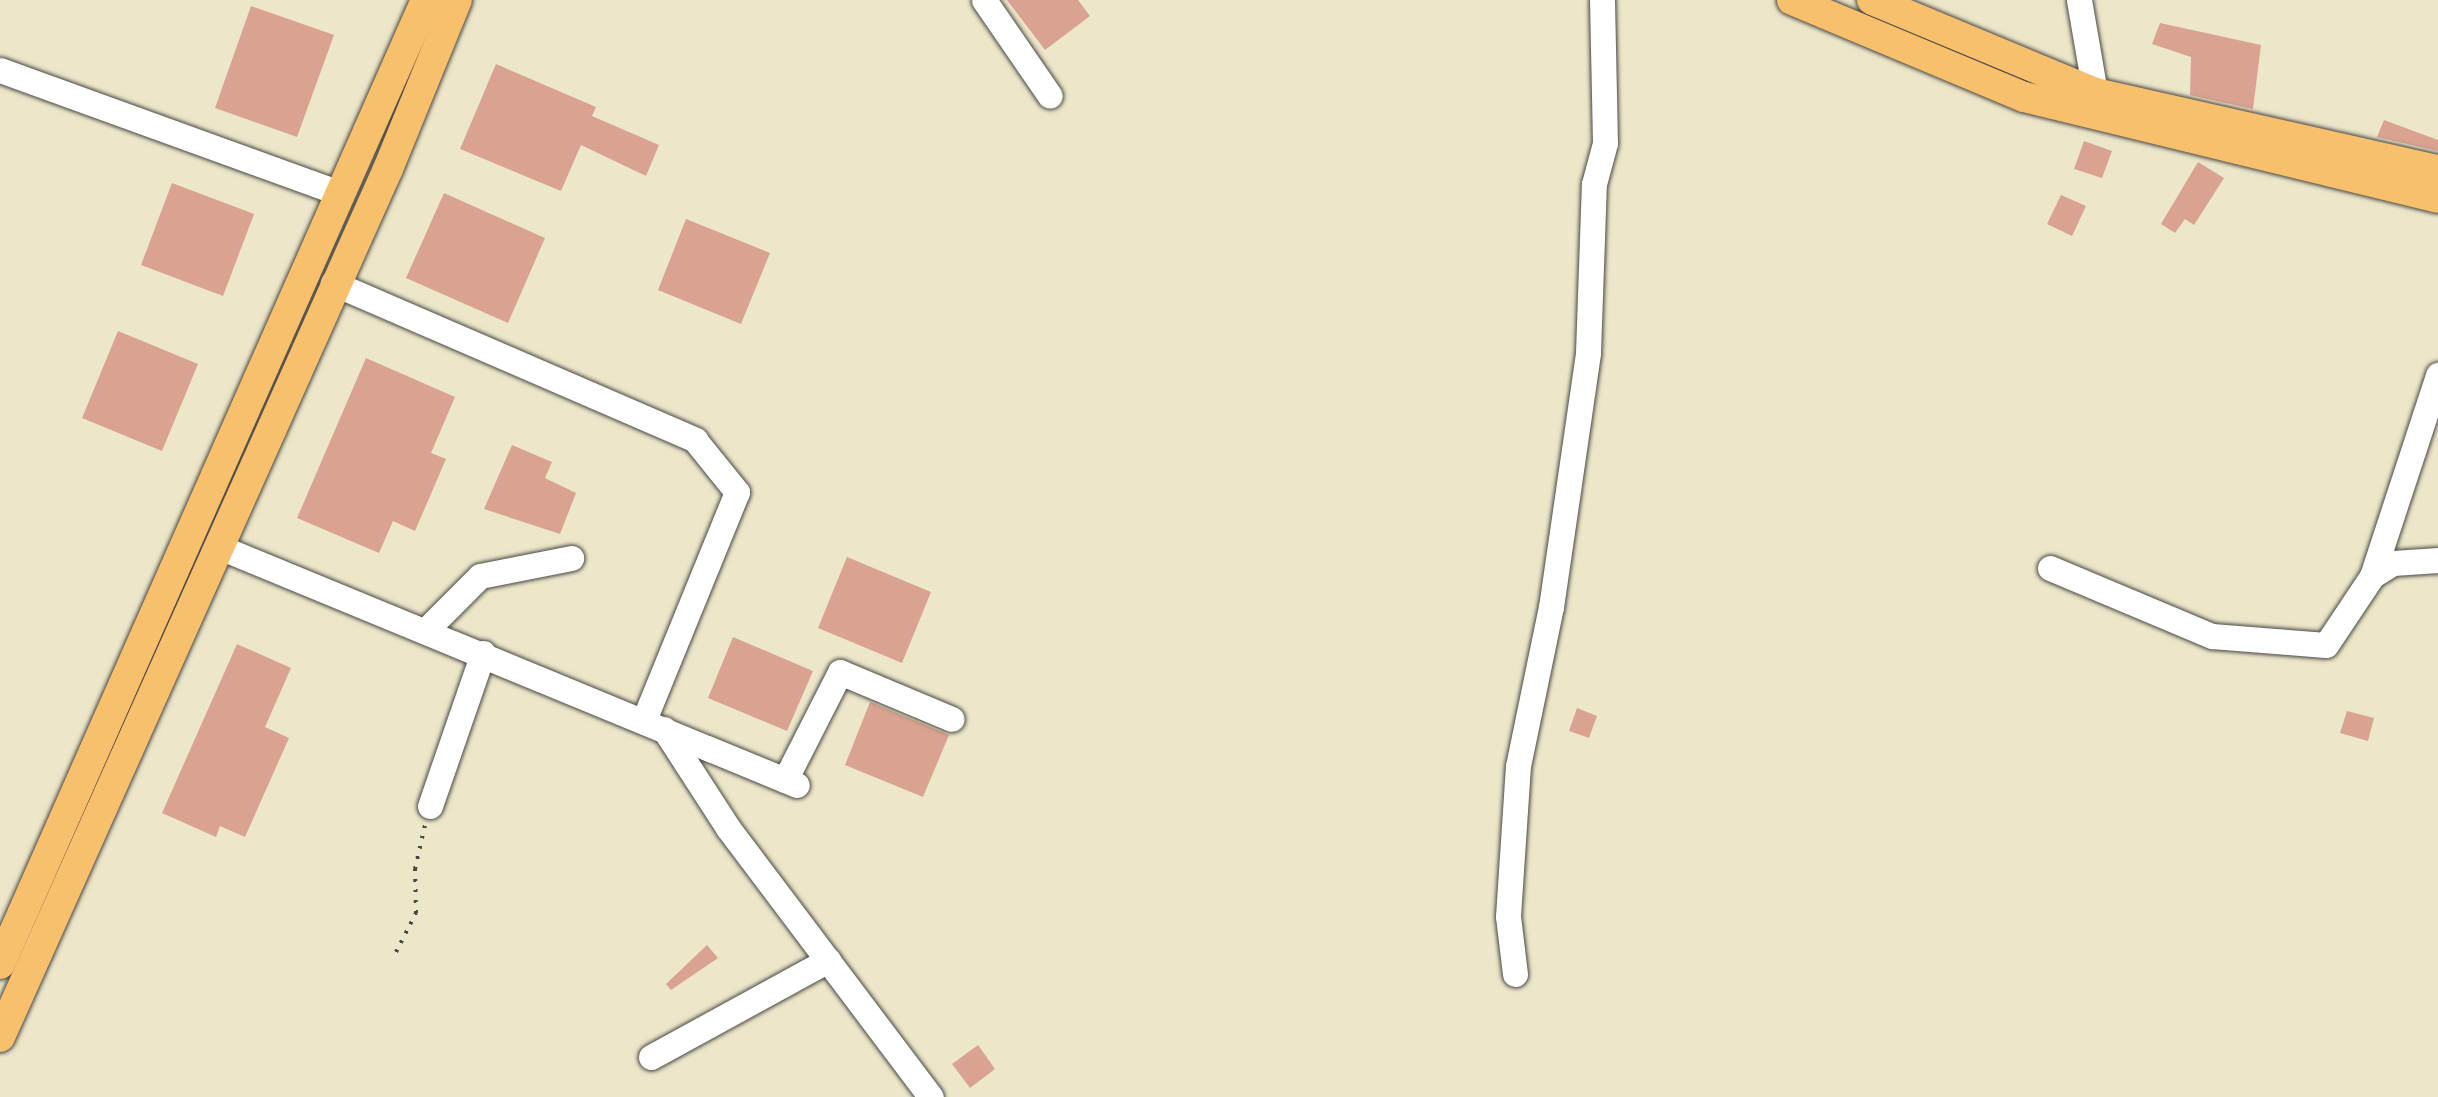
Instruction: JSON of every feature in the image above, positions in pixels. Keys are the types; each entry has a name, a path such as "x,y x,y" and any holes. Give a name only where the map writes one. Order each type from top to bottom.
{"main road":[{"path":"0,964 426,0"},
{"path":"0,1037 333,284 388,170 457,0"},
{"path":"1792,0 2024,97 2088,102 2438,170"},
{"path":"1872,0 2088,102 2438,198"}],"street":[{"path":"984,0 1050,96"},
{"path":"1514,974 1508,916 1518,766 1551,606 1588,353 1594,184 1606,142 1602,0"},
{"path":"2079,0 2088,102"},
{"path":"0,70 340,193"},
{"path":"333,284 696,440 737,492 654,724"},
{"path":"2050,568 2212,636 2326,645 2372,576 2438,375"},
{"path":"217,546 791,783 840,672 952,719"},
{"path":"426,630 480,576 571,558"},
{"path":"2372,576 2393,563 2438,560"},
{"path":"430,806 483,654"},
{"path":"654,724 931,1097"},
{"path":"651,1057 828,960"}],"path":[{"path":"396,952 416,913 415,869 430,806"}],"building":[{"path":"1007,0 1078,0 1090,16 1045,50"},
{"path":"251,6 334,35 297,137 215,108"},
{"path":"2160,23 2261,45 2253,109 2190,95 2191,57 2152,44"},
{"path":"496,64 596,107 592,116 659,145 646,176 581,145 561,191 460,149"},
{"path":"2384,120 2438,140 2438,151 2377,137"},
{"path":"2084,141 2112,151 2102,178 2074,169"},
{"path":"2198,162 2224,178 2194,225 2185,219 2175,233 2161,224"},
{"path":"172,183 254,214 223,296 141,265"},
{"path":"444,193 545,238 508,323 406,278"},
{"path":"2061,195 2086,206 2072,236 2047,224"},
{"path":"686,219 770,253 741,324 658,290"},
{"path":"118,331 198,364 162,451 82,418"},
{"path":"366,358 455,397 431,453 446,459 415,531 393,521 379,553 297,518"},
{"path":"512,445 552,462 545,478 576,493 560,534 484,509"},
{"path":"847,557 931,592 902,663 818,628"},
{"path":"733,637 813,671 787,731 708,698"},
{"path":"237,644 291,668 265,727 289,738 245,837 220,826 216,837 162,813"},
{"path":"870,702 949,735 923,797 845,765"},
{"path":"1577,708 1597,716 1589,738 1569,731"},
{"path":"2347,711 2374,718 2368,741 2340,733"},
{"path":"707,945 718,958 671,990 666,984"},
{"path":"978,1045 995,1069 970,1088 952,1064"}]}
